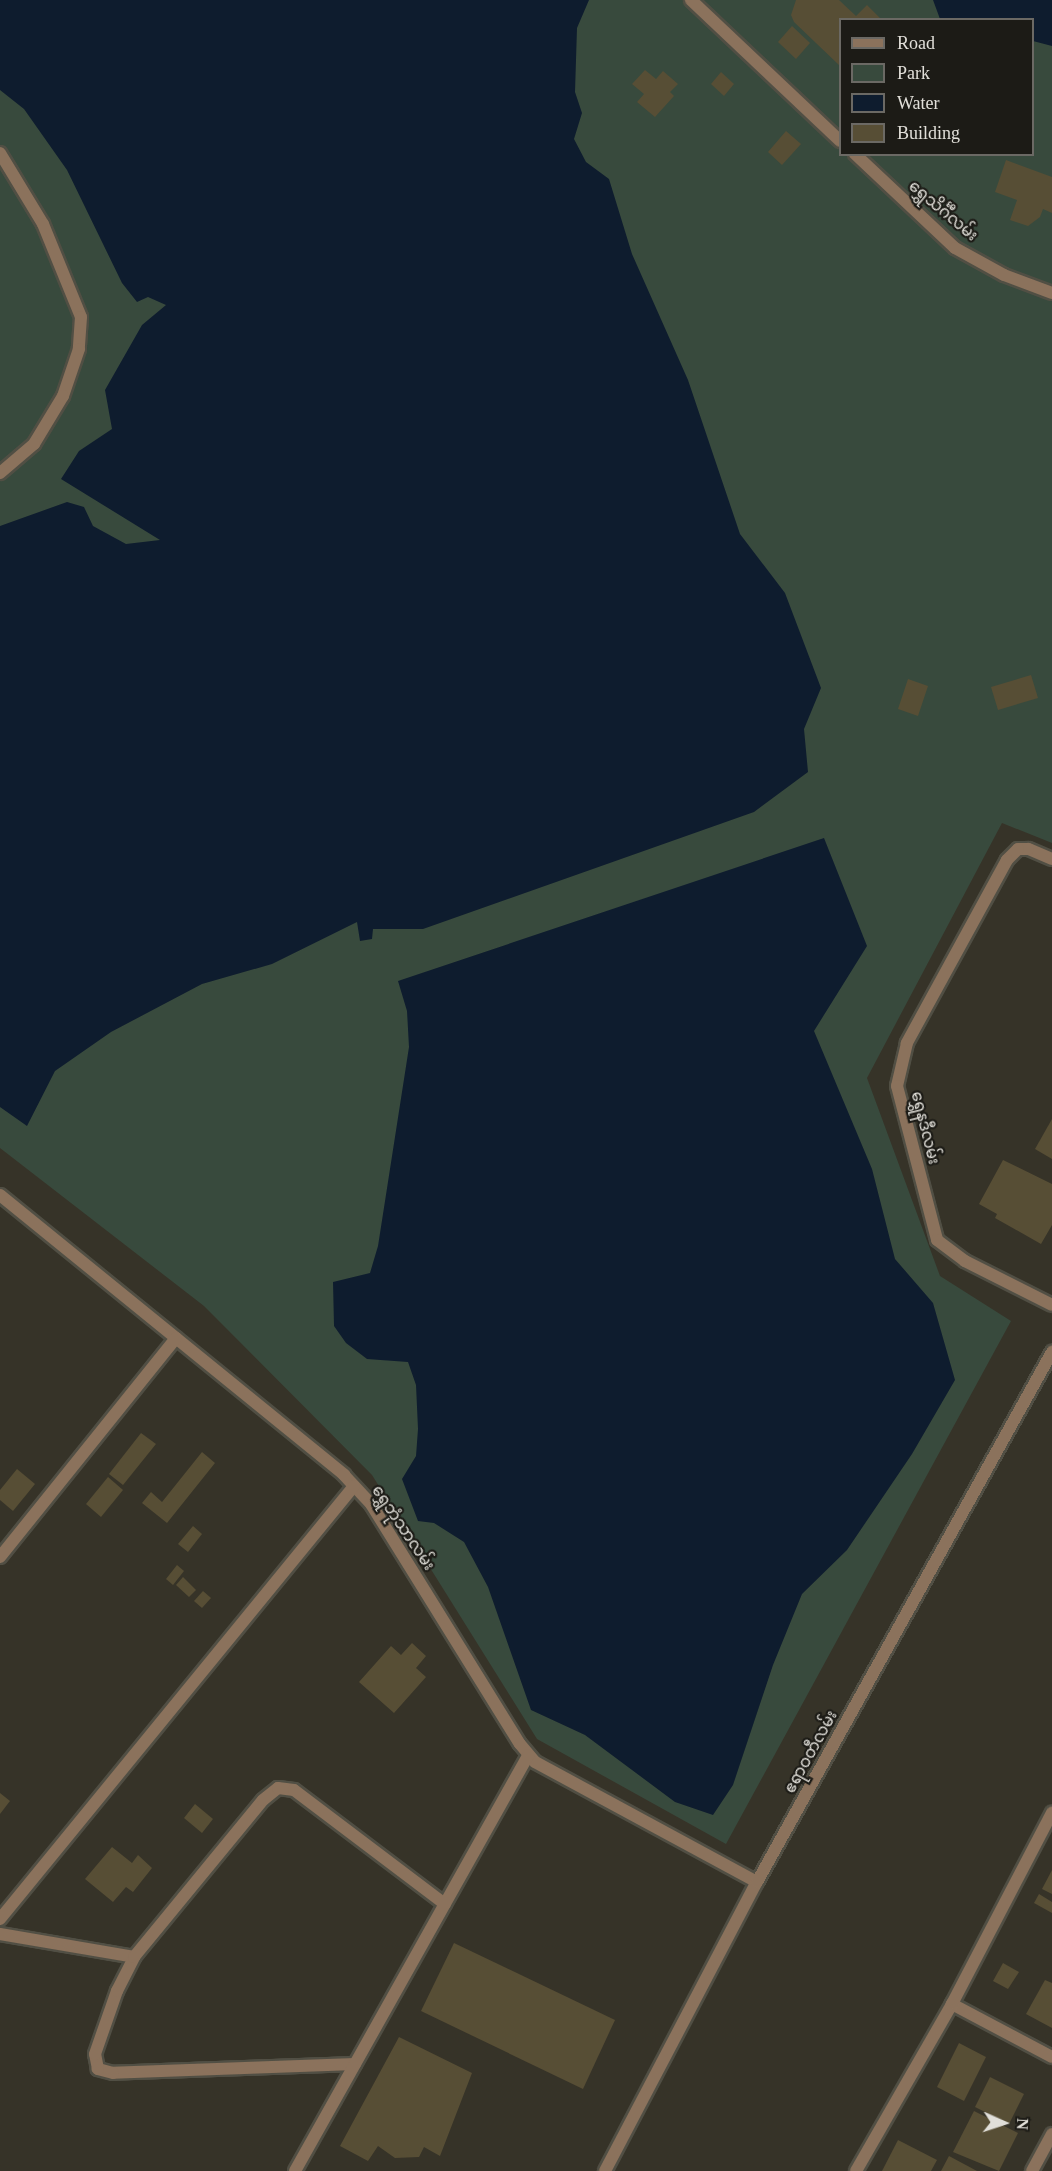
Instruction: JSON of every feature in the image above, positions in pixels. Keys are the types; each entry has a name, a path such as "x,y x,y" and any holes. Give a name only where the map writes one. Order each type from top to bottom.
{"street":[{"path":"692,0 839,140"},
{"path":"0,153 43,224 81,317 79,349 63,396 34,444 0,473"},
{"name":"ရွှေသိင်္ဂီလမ်း","path":"857,156 955,248 1004,275 1052,293"},
{"name":"ရွှေနဒီလမ်း","path":"1052,859 1028,849 1018,849 1007,860 907,1043 897,1086 937,1240 965,1261 1052,1305"},
{"name":"ရွှေဘုံသာလမ်း","path":"0,1196 354,1486 371,1504 528,1755 547,1770 757,1882"},
{"path":"0,1557 176,1338"},
{"name":"ဧရာဝတီလမ်း","path":"605,2171 757,1882 1052,1352"},
{"path":"0,1919 354,1486"},
{"path":"296,2171 528,1755"},
{"path":"355,2064 104,2072 98,2069 95,2054 117,1991 134,1957 262,1800 278,1788 286,1787 302,1795 445,1904"},
{"path":"856,2171 952,2004 1052,1813"},
{"path":"0,1934 134,1957"},
{"path":"952,2004 1052,2057"},
{"path":"1032,2171 1052,2134"}],"green space":[{"path":"0,0 1052,0 1052,843 1002,823 867,1078 940,1276 1011,1321 726,1844 537,1739 372,1475 204,1306 0,1148"}],"water":[{"path":"0,0 589,0 577,28 575,92 582,113 574,139 586,162 609,179 632,254 688,380 740,534 785,593 821,688 804,729 808,772 754,812 423,929 373,929 372,939 360,941 357,922 272,964 202,984 111,1032 55,1071 27,1126 0,1107 0,526 67,502 84,507 93,526 126,544 160,540 61,479 79,451 112,429 105,390 142,325 166,305 148,297 137,302 122,283 67,170 24,109 0,90"},
{"path":"933,0 1052,0 1052,46 1034,41 1034,18 940,18"},
{"path":"824,838 867,946 814,1031 872,1169 895,1259 933,1303 955,1380 912,1454 847,1550 802,1594 773,1665 733,1785 713,1815 675,1802 585,1735 531,1710 488,1587 464,1542 434,1523 418,1521 402,1479 416,1456 418,1429 416,1385 408,1362 367,1359 346,1343 334,1326 333,1282 370,1273 378,1246 409,1047 407,1011 398,981"}],"building":[{"path":"796,0 839,0 856,16 867,5 880,18 839,18 839,65 794,22 791,15"},
{"path":"792,26 810,43 796,59 778,42"},
{"path":"645,70 656,79 663,71 678,84 670,92 674,96 655,117 637,102 644,94 632,84"},
{"path":"721,72 734,84 724,96 711,84"},
{"path":"786,131 801,144 782,165 768,152"},
{"path":"1006,160 1052,177 1052,213 1043,209 1040,217 1028,226 1010,220 1017,200 995,192"},
{"path":"1031,675 1038,698 998,710 991,687"},
{"path":"908,679 928,686 918,716 898,709"},
{"path":"1052,1119 1052,1159 1035,1149"},
{"path":"1003,1160 1052,1184 1052,1225 1041,1244 995,1218 997,1214 979,1204"},
{"path":"141,1433 156,1444 123,1485 109,1474"},
{"path":"202,1452 215,1463 167,1523 142,1503 151,1492 162,1502"},
{"path":"17,1469 35,1484 13,1511 0,1500 0,1490"},
{"path":"108,1477 123,1490 101,1517 86,1504"},
{"path":"193,1526 202,1534 188,1552 178,1544"},
{"path":"177,1565 184,1571 173,1585 166,1579"},
{"path":"183,1577 196,1590 189,1597 176,1585"},
{"path":"203,1591 211,1598 202,1608 194,1601"},
{"path":"412,1643 426,1656 416,1668 426,1677 394,1713 359,1682 391,1646 401,1655"},
{"path":"0,1793 10,1801 0,1814"},
{"path":"195,1804 213,1819 202,1833 184,1818"},
{"path":"112,1847 132,1863 138,1855 152,1868 133,1892 126,1887 113,1902 85,1879"},
{"path":"1052,1870 1052,1894 1042,1889"},
{"path":"1039,1894 1052,1902 1052,1913 1034,1903"},
{"path":"454,1943 615,2020 583,2089 421,2011"},
{"path":"1003,1963 1019,1972 1008,1989 993,1981"},
{"path":"1045,1980 1052,1983 1052,2028 1026,2014"},
{"path":"399,2037 472,2073 440,2156 424,2147 419,2157 395,2158 378,2146 368,2161 340,2146"},
{"path":"959,2043 986,2057 964,2101 937,2087"},
{"path":"990,2077 1024,2094 1009,2124 975,2107"},
{"path":"974,2111 1018,2133 999,2171 953,2152"},
{"path":"898,2140 937,2160 931,2171 882,2171"},
{"path":"949,2156 977,2171 941,2171"}]}
